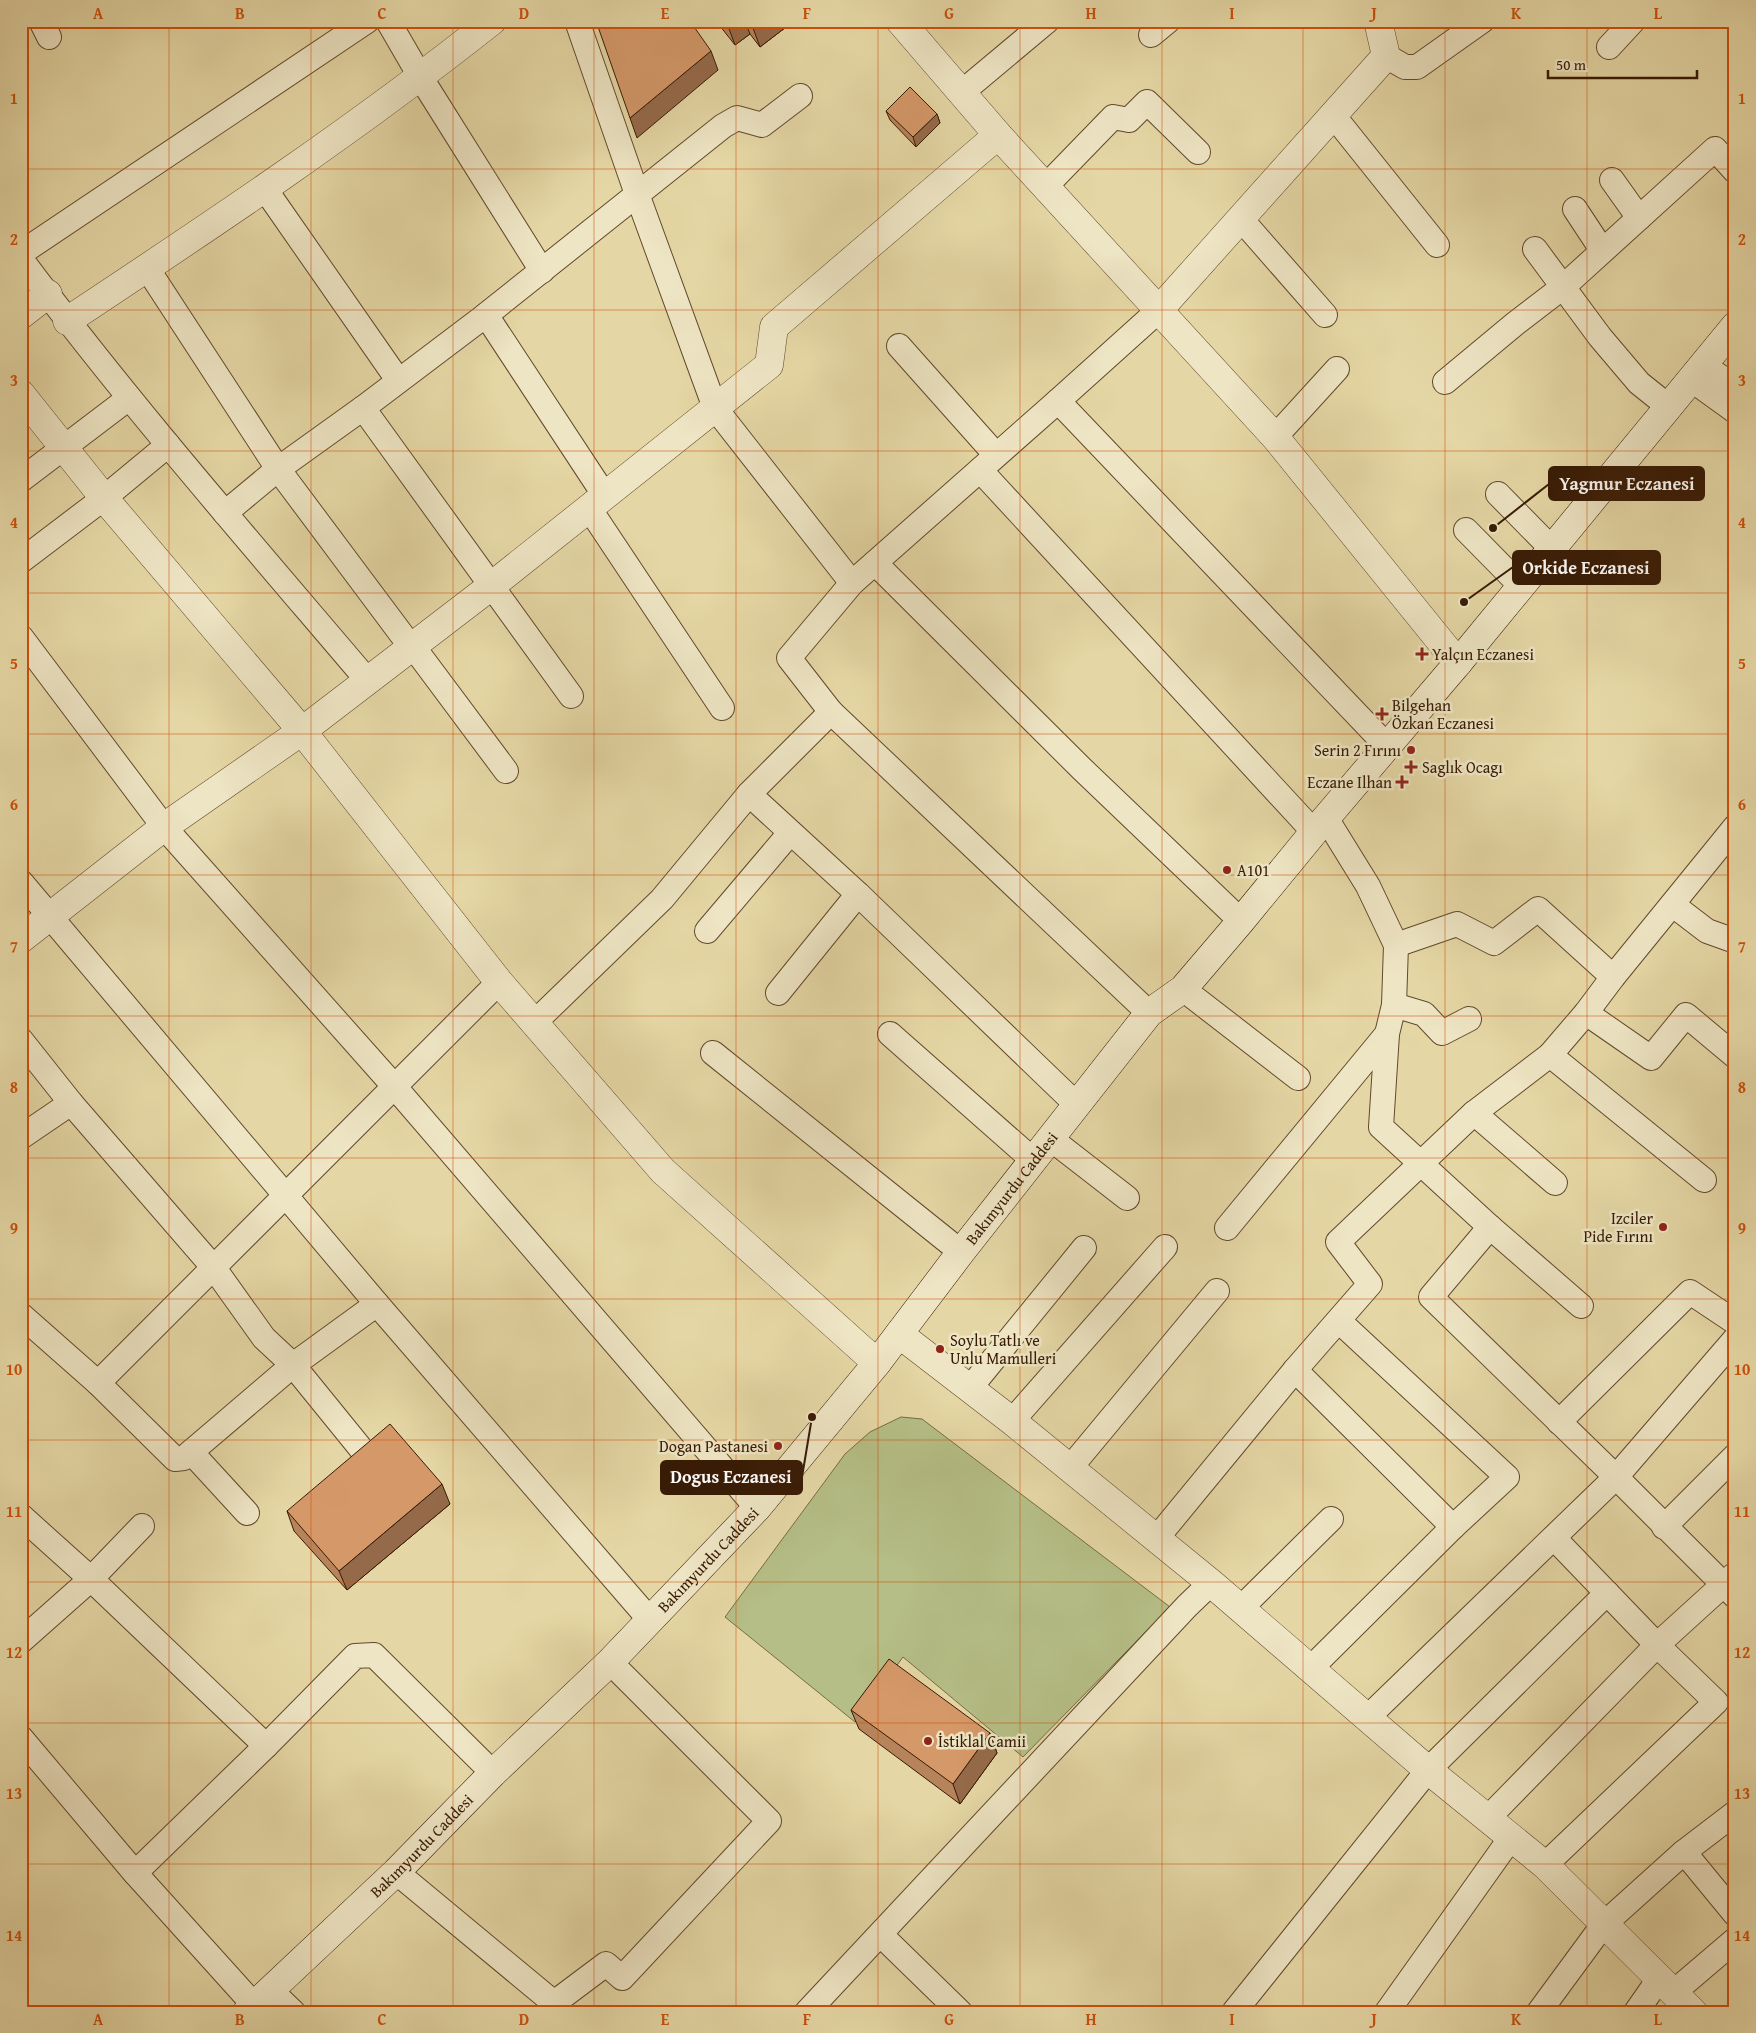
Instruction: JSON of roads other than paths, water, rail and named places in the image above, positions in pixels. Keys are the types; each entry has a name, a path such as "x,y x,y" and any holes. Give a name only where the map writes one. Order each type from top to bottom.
{"street":[{"path":"21,253 367,21"},
{"path":"388,21 421,78 542,271"},
{"path":"67,321 265,189 421,78 492,21"},
{"path":"577,21 637,194 715,408 852,583"},
{"path":"900,21 998,135 1275,437 1458,663"},
{"path":"961,93 1047,21"},
{"path":"1378,21 1386,56 1405,67 1417,66 1482,21"},
{"path":"1609,47 1633,21"},
{"path":"1149,1013 831,712 789,658 852,583 1058,402 1158,311 1386,56"},
{"path":"225,513 278,469 363,408 486,315 723,126 737,118 762,124 800,96"},
{"path":"1046,186 1114,117 1129,120 1148,102 1198,152"},
{"path":"1333,114 1437,245"},
{"path":"21,939 164,827 302,731 368,681 769,366 774,327 998,135"},
{"path":"1445,382 1563,287 1716,149 1735,171"},
{"path":"1612,180 1639,218"},
{"path":"265,189 398,380"},
{"path":"1575,208 1602,250"},
{"path":"1241,219 1325,315"},
{"path":"1535,249 1600,337 1639,383 1669,407"},
{"path":"21,259 67,321 129,398 368,681"},
{"path":"147,268 278,469 506,771"},
{"path":"21,315 48,294"},
{"path":"486,315 722,708"},
{"name":"Bakımyurdu Caddesi","path":"257,2002 396,1872 493,1773 610,1662 757,1508 877,1363 961,1252 1149,1013 1183,989 1458,663 1735,326"},
{"path":"899,346 988,463 1320,825 1368,886 1396,944 1394,1005 1387,1034 1381,1128 1581,1306"},
{"path":"1275,437 1337,369"},
{"path":"1698,372 1735,388"},
{"path":"1698,372 1735,411"},
{"path":"21,394 104,498 302,731 499,982 663,1171 877,1363"},
{"path":"21,480 129,398"},
{"path":"1058,402 1388,747"},
{"path":"363,408 490,587 571,696"},
{"path":"21,561 104,498 168,445"},
{"path":"1498,494 1552,549"},
{"path":"1466,530 1521,586"},
{"path":"875,564 1241,921"},
{"path":"21,636 164,827 394,1086 757,1508"},
{"path":"534,1023 662,899 748,794 831,712"},
{"path":"748,794 858,894 1077,1105"},
{"path":"1156,1539 1295,1370 1370,1284 1338,1242 1474,1113 1550,1055 1735,827"},
{"path":"707,930 790,833"},
{"path":"21,882 377,1304 650,1620"},
{"path":"778,993 858,894"},
{"path":"1673,905 1707,931 1735,941"},
{"path":"1396,944 1457,924 1494,943 1538,909 1613,977"},
{"path":"98,1383 499,982"},
{"path":"1183,989 1298,1078"},
{"path":"1394,1005 1424,1014 1442,1033 1469,1019"},
{"path":"1586,1013 1650,1058 1686,1015 1735,1056"},
{"path":"890,1034 1034,1161"},
{"path":"1227,1228 1387,1034"},
{"path":"21,1040 71,1103 214,1268 264,1338 292,1365 362,1450"},
{"path":"713,1053 961,1252"},
{"path":"1550,1055 1704,1180"},
{"path":"21,1137 71,1103"},
{"path":"1474,1113 1556,1183"},
{"path":"1050,1139 1128,1198"},
{"path":"1488,1818 1658,1645 1731,1586 1664,1527 1616,1477 1431,1297 1490,1227"},
{"path":"1012,1421 1165,1247"},
{"path":"970,1388 1084,1248"},
{"path":"1070,1468 1217,1291"},
{"path":"1559,1422 1690,1292 1735,1322"},
{"path":"21,1315 98,1383 175,1459 184,1458 292,1365 377,1304"},
{"path":"1310,1669 1453,1527 1507,1477 1339,1321"},
{"path":"899,1334 1012,1421 1211,1583 1428,1770 1488,1818 1510,1839 1545,1865 1693,2012"},
{"path":"1367,1718 1616,1477 1735,1339"},
{"path":"1295,1370 1453,1527"},
{"path":"191,1452 247,1512"},
{"path":"1664,1527 1735,1456"},
{"path":"21,1516 91,1579 266,1746"},
{"path":"1241,1608 1331,1519"},
{"path":"21,1641 91,1579 142,1526"},
{"path":"1545,1865 1716,1702 1554,1538"},
{"path":"807,2012 1186,1606 1211,1583"},
{"path":"1234,2012 1428,1770 1607,1593"},
{"path":"136,1873 355,1656 374,1655 493,1773"},
{"path":"396,1872 554,2003 606,1964 622,1978 769,1821 610,1662"},
{"path":"21,1738 136,1873 257,2002 293,2012"},
{"path":"1539,2012 1603,1924 1684,1852 1735,1813"},
{"path":"1387,2012 1510,1839"},
{"path":"1684,1852 1735,1914"},
{"path":"880,1935 960,2012"},
{"path":"1636,2012 1667,1986 1735,1940"}],"place":[{"name":"Yagmur Eczanesi","path":"1493,528"},
{"name":"Orkide Eczanesi","path":"1464,602"},
{"name":"Yalçın Eczanesi","path":"1422,654"},
{"name":"Bilgehan Özkan Eczanesi","path":"1382,714"},
{"name":"Serin 2 Fırını","path":"1411,750"},
{"name":"Saglık Ocagı","path":"1411,767"},
{"name":"Eczane Ilhan","path":"1402,782"},
{"name":"A101","path":"1227,870"},
{"name":"Izciler Pide Fırını","path":"1663,1227"},
{"name":"Soylu Tatlı ve Unlu Mamulleri","path":"940,1349"},
{"name":"Dogus Eczanesi","path":"812,1417"},
{"name":"Dogan Pastanesi","path":"778,1446"},
{"name":"İstiklal Camii","path":"928,1741"}]}
